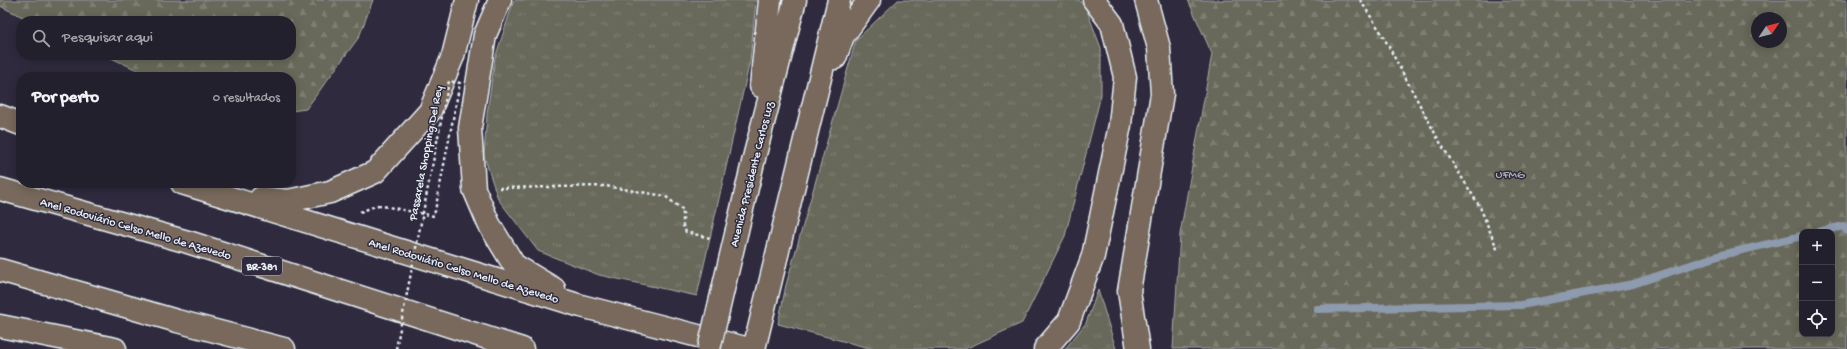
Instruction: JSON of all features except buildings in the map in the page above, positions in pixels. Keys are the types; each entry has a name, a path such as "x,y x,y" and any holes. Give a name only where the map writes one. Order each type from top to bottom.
{"main road":[{"path":"202,188 288,201 330,192 375,172 430,111 453,56 467,0"},
{"path":"500,0 485,35 470,128 474,189 489,224 514,265 581,306"},
{"path":"755,154 770,0"},
{"name":"Avenida Presidente Carlos Luz","path":"709,349 755,154 795,0"},
{"path":"754,349 796,170 839,0"},
{"path":"796,170 843,36 869,0"},
{"path":"1045,349 1069,321 1093,256 1120,125 1125,77 1112,24 1094,0"},
{"path":"1138,349 1129,291 1162,94 1159,48 1146,0"},
{"path":"0,116 16,122"},
{"name":"Anel Rodoviário Celso Mello de Azevedo","path":"196,188 581,306 749,349"},
{"name":"Anel Rodoviário Celso Mello de Azevedo","path":"0,189 188,242 522,349"},
{"path":"0,270 177,321 284,349"},
{"path":"0,326 115,349"}],"path":[{"path":"1360,0 1382,34 1438,139 1480,207 1498,251"},
{"name":"Passarela Shopping Del Rey","path":"378,206 434,216 460,83 449,81 396,349"},
{"path":"474,189 605,186 664,196 683,210 683,226 686,232 715,239"}],"green space":[{"path":"0,0 373,0 359,37 306,109 296,110 296,72 141,72 116,60 296,60 296,16 21,16 0,6"},
{"path":"514,0 756,0 750,61 697,296 599,275 538,251 498,199 484,156 487,114 495,58"},
{"path":"898,0 1079,0 1086,8 1101,48 1101,95 1065,236 1022,323 965,349 873,349 778,324 786,285 856,40"},
{"name":"UFMG","path":"1188,0 1847,0 1847,349 1173,349 1180,234 1212,54"},
{"path":"1098,290 1116,349 1065,349 1086,323"}],"waterway":[{"path":"1830,229 1844,226 1847,231"},
{"path":"1317,309 1521,305 1633,284 1721,255 1799,237"}]}
